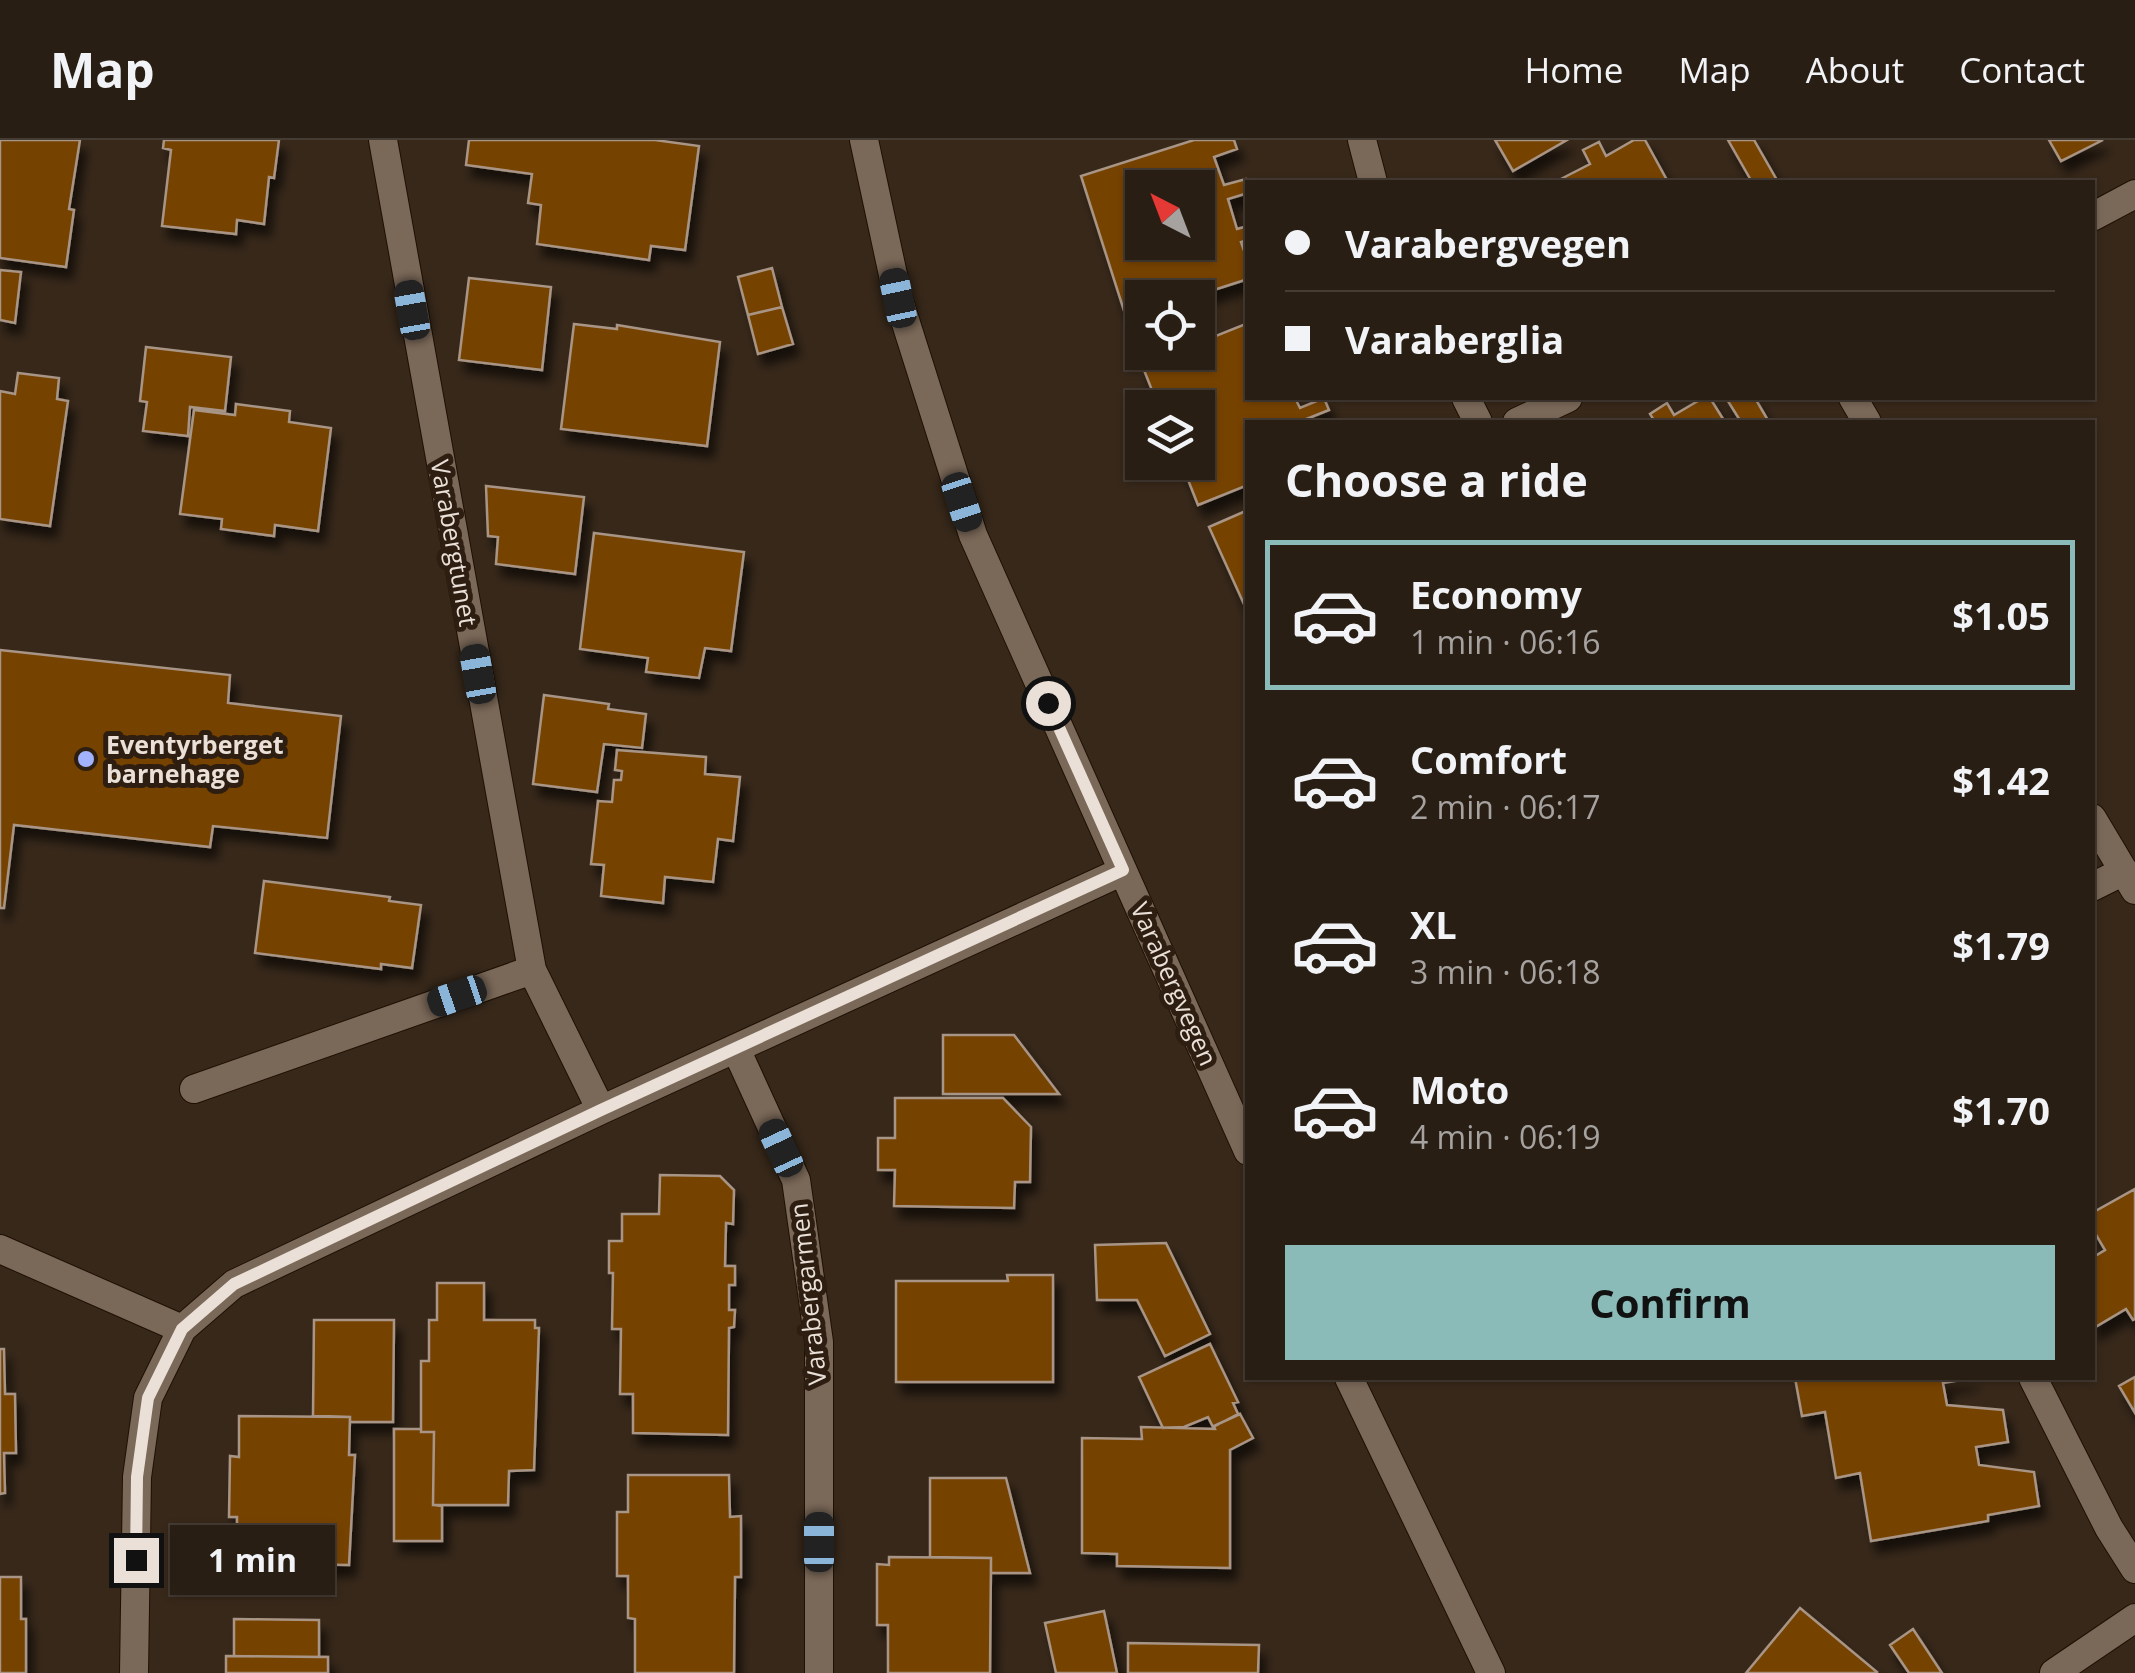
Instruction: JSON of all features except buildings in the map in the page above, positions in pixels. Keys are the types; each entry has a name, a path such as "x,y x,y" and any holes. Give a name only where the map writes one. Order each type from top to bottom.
{"street":[{"name":"Varabergtunet","path":"384,140 532,970 601,1110"},
{"name":"Varabergvegen","path":"864,140 898,298 974,536 1245,1144"},
{"path":"1362,140 1372,180"},
{"path":"2095,215 2135,194"},
{"path":"1521,420 1564,400"},
{"path":"2095,823 2130,881 2095,887"},
{"path":"134,1673 137,1477 148,1398 182,1329 234,1284 1123,870"},
{"path":"194,1089 532,970"},
{"name":"Varabergarmen","path":"736,1049 796,1180 818,1342 818,1673"},
{"path":"0,1249 182,1329"},
{"path":"1349,1380 1491,1673"},
{"path":"2033,1380 2135,1569"},
{"path":"2054,1673 2135,1618"}],"place":[{"name":"Eventyrberget barnehage","path":"86,759"}],"route":[{"path":"136,1560 137,1477 148,1398 182,1329 234,1284 1123,870 1048,703"}]}
